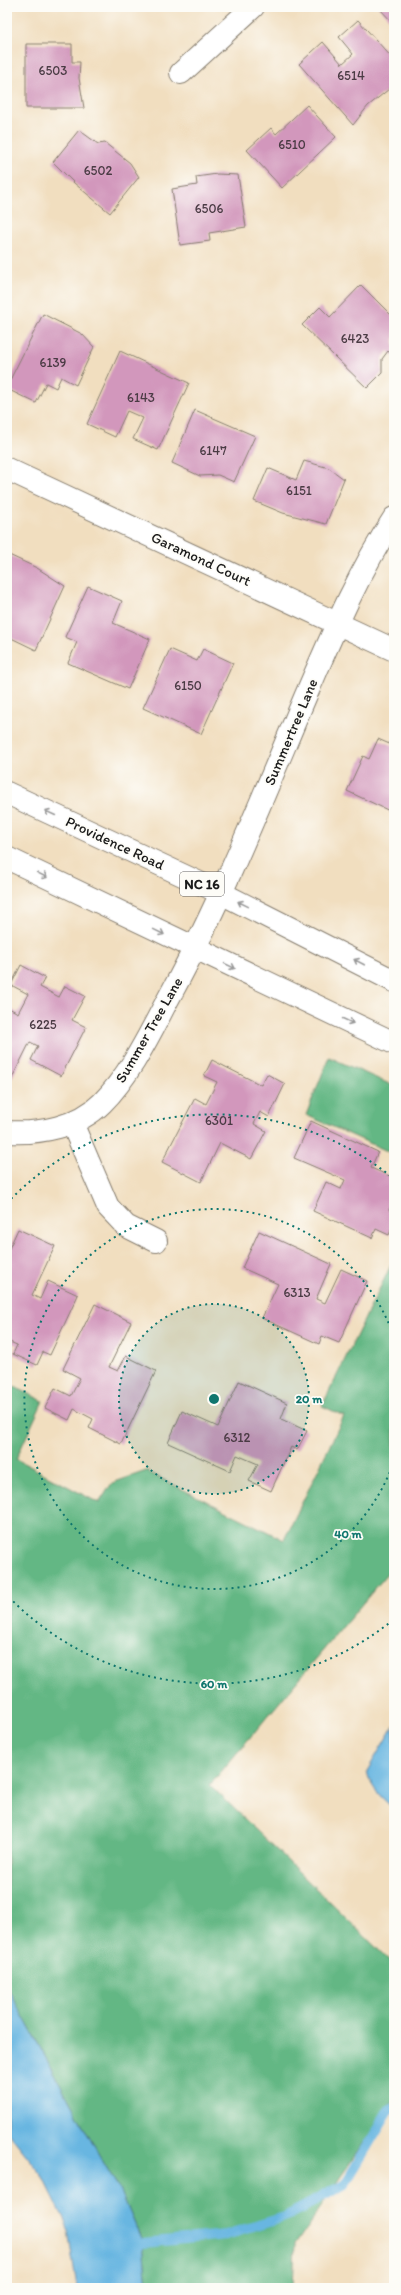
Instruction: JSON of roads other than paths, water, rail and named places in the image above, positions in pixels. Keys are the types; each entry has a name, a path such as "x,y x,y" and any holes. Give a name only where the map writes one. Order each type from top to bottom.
{"street":[{"path":"181,73 253,7"},
{"name":"Garamond Court","path":"7,469 394,650"},
{"name":"Summertree Lane","path":"195,949 221,893 337,623 382,537 394,518"},
{"name":"Providence Road","path":"7,792 221,893 394,981"},
{"path":"7,858 394,1043"},
{"name":"Summer Tree Lane","path":"7,1132 22,1133 62,1127 72,1123 101,1104 120,1081 137,1055 195,949"},
{"path":"72,1123 108,1207 126,1226 156,1241"}],"water":[{"path":"394,1725 394,1809 374,1788 367,1771"},
{"path":"7,1987 99,2155 121,2192 143,2243 147,2288 77,2288 67,2225 43,2176 7,2131"}],"waterway":[{"path":"131,2248 143,2243 226,2235 285,2217 315,2201 345,2184 389,2110 394,2107"}]}
